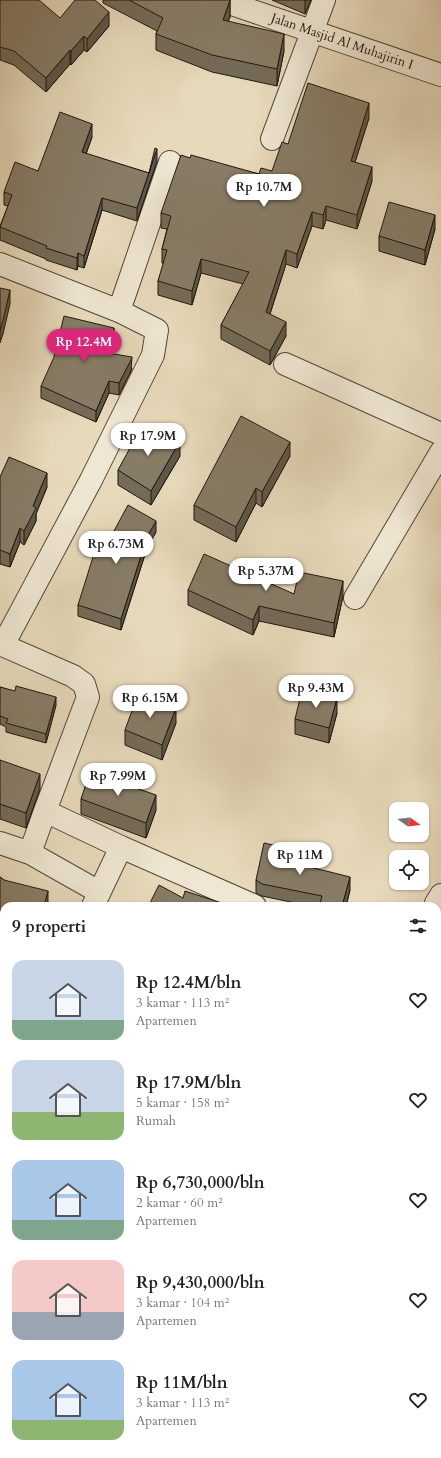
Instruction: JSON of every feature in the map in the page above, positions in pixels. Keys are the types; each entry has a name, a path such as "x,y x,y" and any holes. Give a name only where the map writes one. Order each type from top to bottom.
{"street":[{"name":"Jalan Masjid Al Muhajirin I","path":"220,0 441,75"},
{"path":"272,139 324,0"},
{"path":"119,311 170,162"},
{"path":"0,264 119,311 157,330 153,355 91,480 1,644 73,676 84,684 88,697 30,853"},
{"path":"285,364 441,434"},
{"path":"355,598 441,452"},
{"path":"45,811 120,847 246,902"},
{"path":"0,843 30,853 96,899 120,847"}],"building":[{"path":"0,0 39,0 60,18 75,0 95,0 109,12 87,39 84,36 46,78 14,51 0,47"},
{"path":"129,0 230,0 223,20 284,34 277,69 212,55 156,34 163,18"},
{"path":"308,83 369,103 351,161 372,167 357,215 326,206 323,215 312,212 297,254 286,250 266,312 286,322 270,351 221,325 249,272 201,259 192,291 158,281 167,250 162,249 171,216 161,213 181,155 190,158 191,155 259,174 261,168 272,171 282,142 288,144"},
{"path":"60,112 92,124 82,152 149,173 137,208 102,198 84,256 78,253 77,258 46,248 47,246 0,227 12,195 4,192 15,162 38,171"},
{"path":"155,148 157,149 149,172"},
{"path":"389,202 435,215 425,250 379,236"},
{"path":"0,288 10,290 0,330"},
{"path":"64,316 114,328 108,353 132,357 119,383 109,381 96,411 41,386 54,357"},
{"path":"241,416 290,442 262,492 256,488 236,527 194,505"},
{"path":"142,426 180,441 151,491 118,470"},
{"path":"9,457 47,473 33,506 36,508 24,531 20,528 10,554 0,550 0,477"},
{"path":"128,505 156,521 147,537 121,619 78,605 98,541 107,544"},
{"path":"204,554 294,594 299,572 343,581 334,623 259,606 253,620 188,590"},
{"path":"16,686 56,697 46,734 6,723 8,719 0,716 0,687 15,691"},
{"path":"302,690 337,698 329,728 295,719"},
{"path":"138,694 176,708 162,745 125,730"},
{"path":"0,760 40,774 26,813 0,804"},
{"path":"90,772 156,795 146,823 81,799"},
{"path":"264,843 296,850 294,863 350,877 343,902 320,902 322,896 262,884 256,880"},
{"path":"0,877 4,880 48,891 45,902 0,902"},
{"path":"159,885 183,898 185,891 219,902 150,902"}]}
